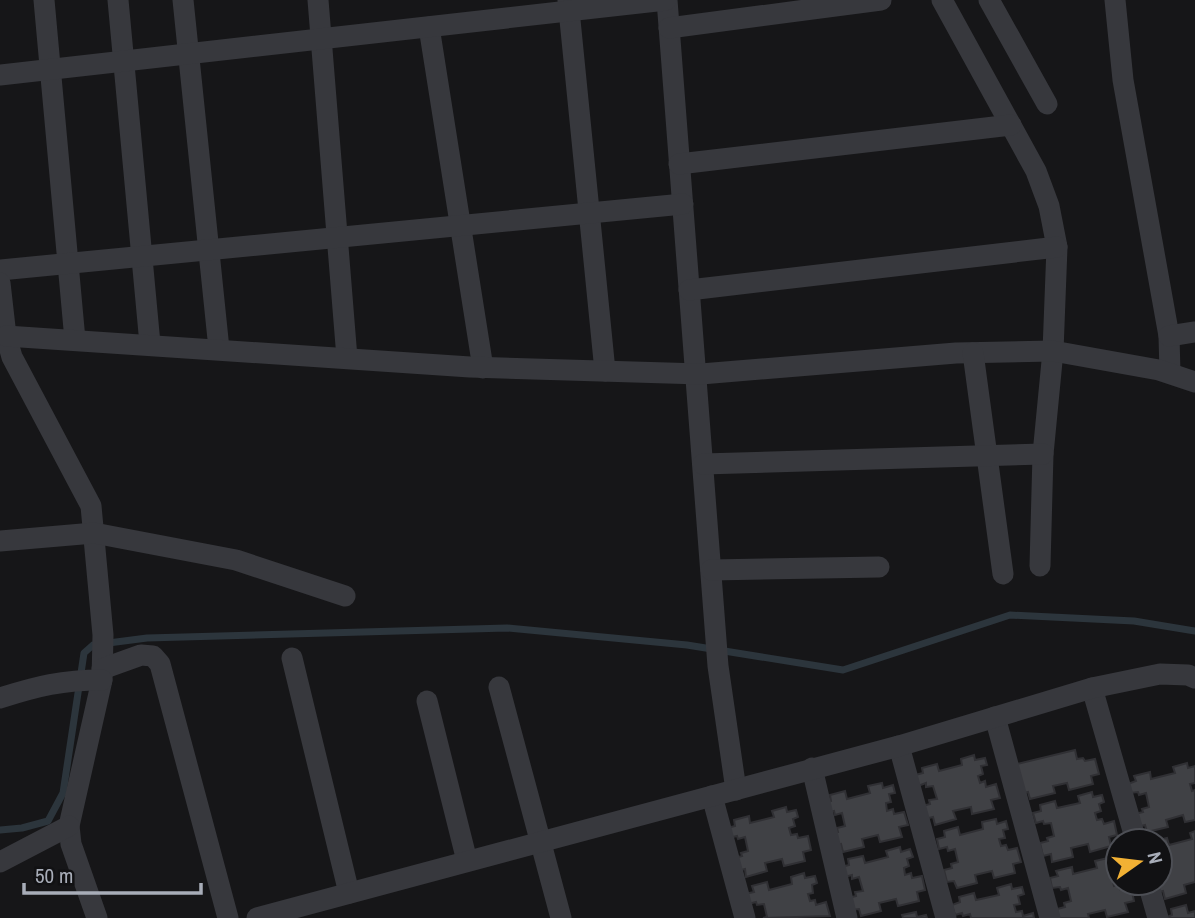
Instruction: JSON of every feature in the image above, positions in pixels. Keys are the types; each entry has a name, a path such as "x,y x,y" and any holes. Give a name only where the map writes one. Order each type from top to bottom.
{"street":[{"path":"44,0 75,340"},
{"path":"118,0 150,344"},
{"path":"183,0 219,349"},
{"path":"318,0 347,358"},
{"path":"0,75 429,27 569,5 666,0 718,666 736,790"},
{"path":"669,27 881,0"},
{"path":"942,0 1036,171 1049,206 1058,247 1053,351 1043,454 1040,566"},
{"path":"989,0 1046,104"},
{"path":"1115,0 1123,80 1169,336 1170,373"},
{"path":"569,5 605,371"},
{"path":"429,27 483,368"},
{"path":"680,164 1011,125"},
{"path":"0,270 682,204"},
{"path":"689,290 1058,247"},
{"path":"0,282 6,336 12,357 85,491 90,506 94,533 99,664 69,827 72,844 97,918"},
{"path":"1169,336 1195,332"},
{"path":"6,336 483,368 696,373 973,353 1053,351 1170,373 1195,382"},
{"path":"973,353 1003,574"},
{"path":"703,464 1043,454"},
{"path":"0,541 94,533 236,560 345,596"},
{"path":"711,570 879,567"},
{"path":"0,698 66,680 99,664 141,654 153,656 160,664 228,918"},
{"path":"292,658 349,893"},
{"path":"257,918 899,746 1092,688 1160,674 1188,675 1195,678"},
{"path":"499,687 561,918"},
{"path":"1092,688 1132,827"},
{"path":"427,701 467,861"},
{"path":"995,717 1050,918"},
{"path":"899,746 946,918"},
{"path":"812,768 846,918"},
{"path":"712,796 745,918"},
{"path":"0,862 69,827"},
{"path":"1152,897 1158,918"}],"building":[{"path":"1075,750 1077,759 1095,759 1099,774 1091,776 1093,784 1069,790 1067,783 1053,786 1055,793 1030,799 1028,792 1020,794 1017,764"},
{"path":"974,755 975,760 985,758 987,765 981,766 983,774 978,776 980,783 985,781 986,787 996,784 1000,798 991,800 994,809 972,814 971,807 953,811 956,819 935,825 933,817 925,819 922,806 930,804 929,800 937,799 933,786 926,787 926,783 918,786 915,775 923,773 922,768 937,764 939,771 962,765 961,759"},
{"path":"1187,763 1188,768 1195,766 1195,783 1190,784 1192,791 1195,790 1195,820 1185,822 1183,815 1166,820 1168,827 1138,827 1135,814 1149,807 1146,793 1130,793 1128,784 1136,781 1134,776 1150,772 1151,779 1175,773 1173,767"},
{"path":"882,783 883,788 893,785 895,793 889,794 891,802 886,803 887,811 893,809 894,814 904,812 908,825 899,827 902,837 880,842 878,835 862,839 864,847 843,852 841,844 833,846 830,834 845,826 842,813 826,813 823,803 831,801 830,795 845,791 847,799 870,793 868,786"},
{"path":"1092,792 1093,797 1102,795 1104,802 1099,804 1101,811 1095,813 1097,820 1102,819 1104,824 1114,821 1115,827 1104,827 1104,848 1090,852 1088,844 1071,848 1073,857 1052,862 1051,854 1043,856 1040,843 1054,836 1051,823 1036,823 1033,813 1041,811 1040,805 1055,801 1057,808 1080,803 1078,796"},
{"path":"786,807 787,812 796,810 798,817 793,819 795,826 789,828 791,835 797,834 798,838 808,836 811,850 803,852 805,861 784,866 782,859 765,863 767,871 746,877 745,869 737,871 734,858 748,851 745,837 729,838 727,828 735,826 734,820 749,816 750,823 774,817 772,811"},
{"path":"996,819 997,824 1006,821 1008,829 1003,830 1005,838 999,839 1001,846 1006,845 1008,850 1017,848 1021,862 1013,864 1015,873 994,878 992,871 975,875 977,883 957,888 954,881 947,882 944,870 952,868 951,864 958,862 955,849 939,849 937,839 945,837 944,831 958,827 960,835 983,829 982,822"},
{"path":"1195,831 1195,882 1184,885 1186,893 1174,896 1174,844 1192,839 1190,833"},
{"path":"900,847 901,852 910,849 913,857 907,859 909,866 904,868 905,875 911,873 912,878 922,876 925,890 917,892 919,901 898,906 896,899 879,903 881,911 861,916 859,909 851,910 848,898 856,896 855,892 863,891 859,877 844,877 841,867 849,865 848,859 863,856 865,863 888,857 886,851"},
{"path":"1104,859 1104,897 1133,897 1134,901 1125,903 1128,912 1107,917 1105,910 1088,914 1089,918 1059,918 1057,909 1065,907 1064,903 1071,901 1068,888 1052,888 1050,878 1058,876 1056,871 1072,867 1073,874 1097,868 1095,861"},
{"path":"804,873 805,878 815,876 817,883 812,885 813,893 808,894 810,901 815,900 816,905 826,902 830,916 763,918 767,917 764,904 748,904 745,894 754,892 752,886 767,882 769,890 792,884 791,877"},
{"path":"1011,884 1012,889 1022,887 1024,894 1018,896 1020,904 1014,905 1016,912 1022,911 1023,916 1033,913 1034,918 971,918 970,914 955,915 952,905 960,902 959,897 974,893 976,900 999,895 997,888"},
{"path":"1186,905 1188,913 1195,911 1195,918 1165,918 1172,915 1171,909"},
{"path":"916,912 917,917 926,915 927,918 903,918 902,915"}],"waterway":[{"path":"0,830 48,821 63,793 84,653 93,645 147,638 507,628 687,645 843,670 1010,615 1134,621 1195,631"}]}
